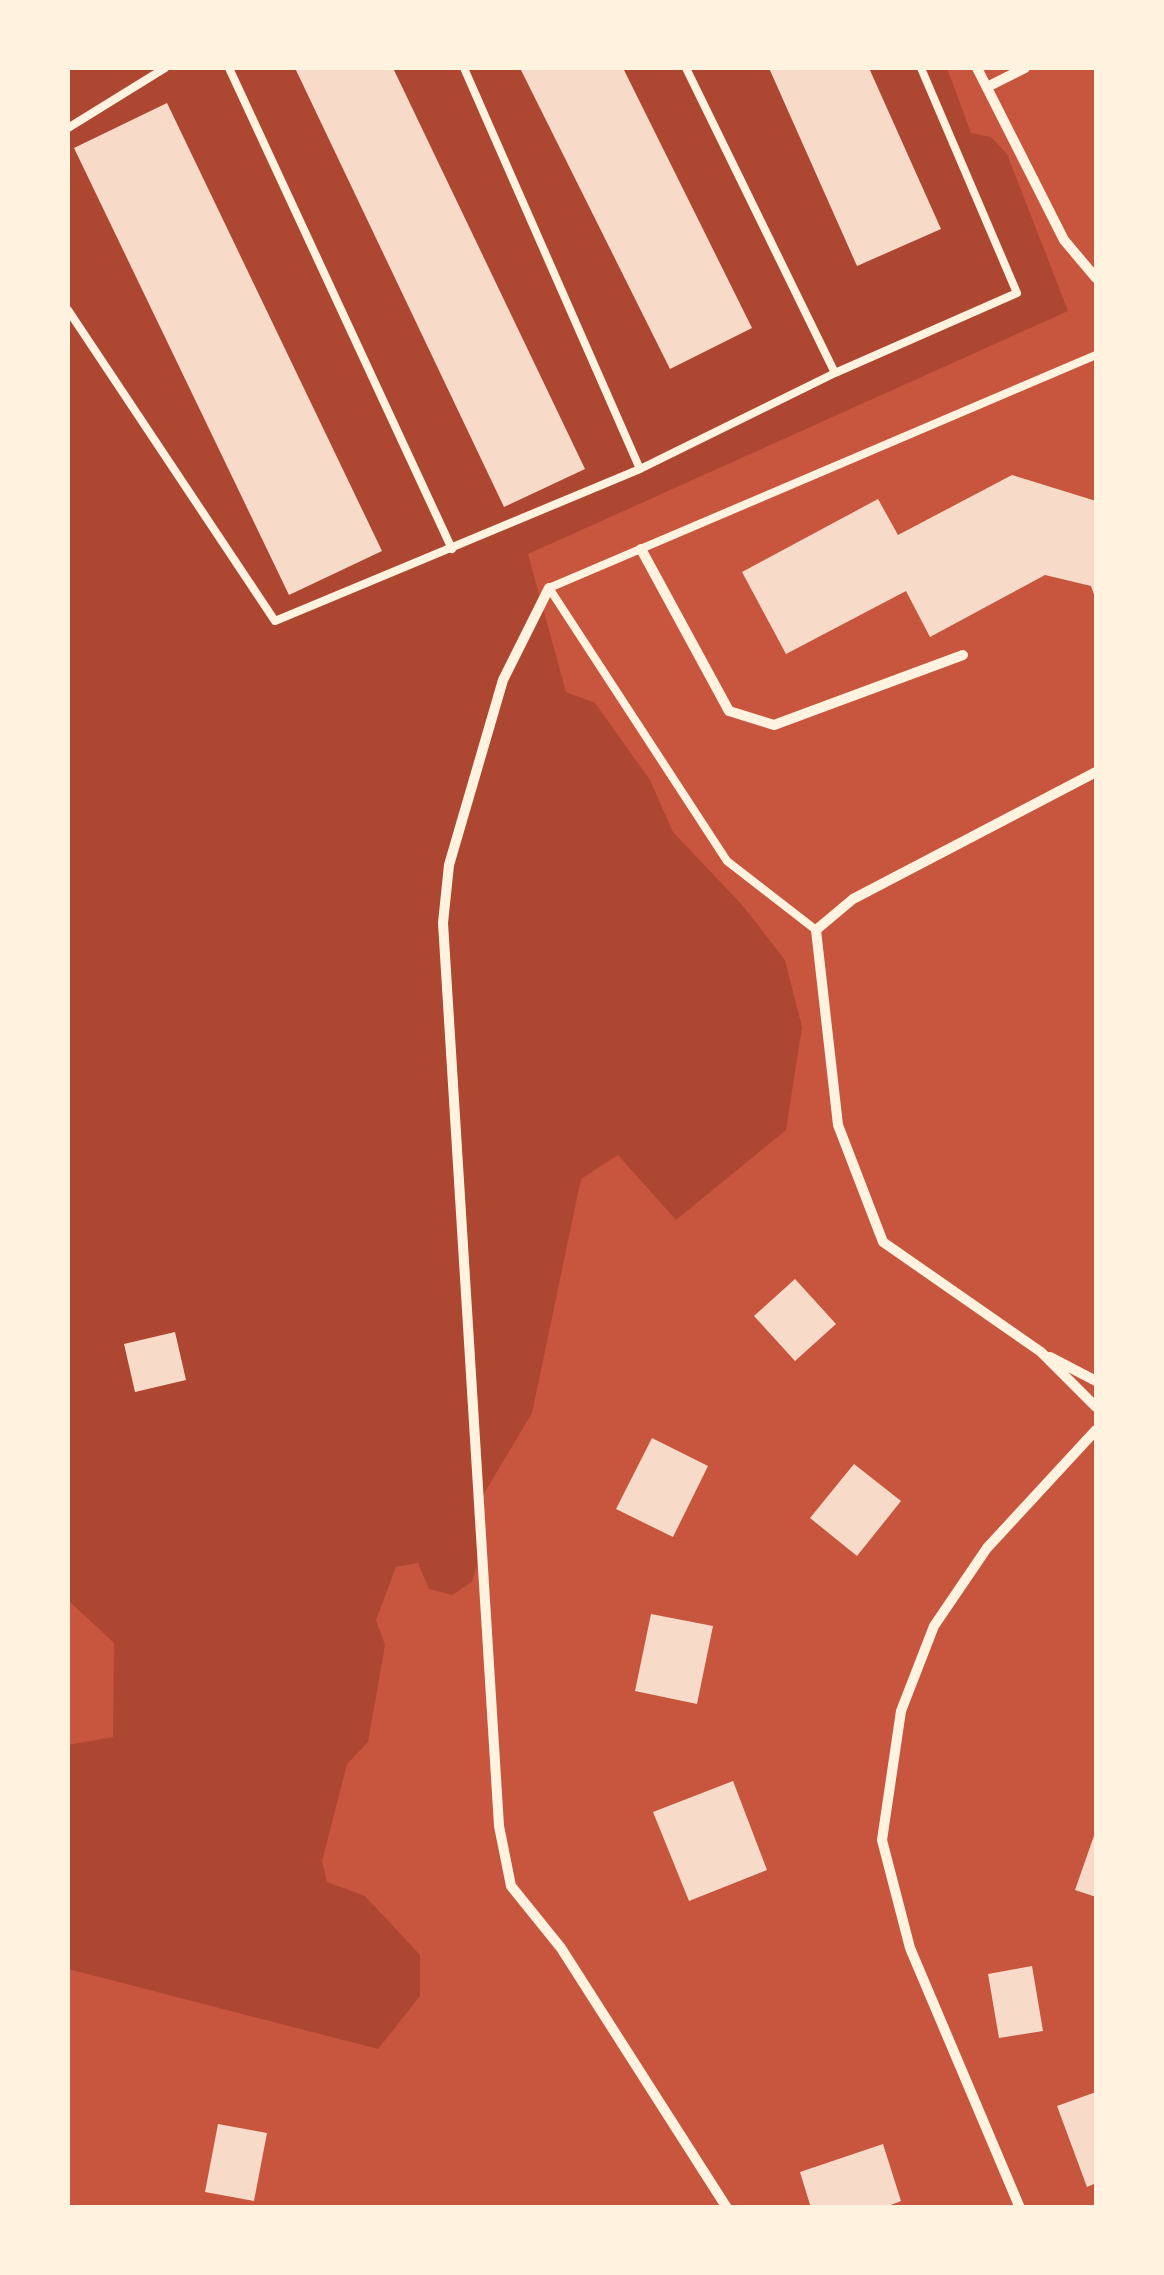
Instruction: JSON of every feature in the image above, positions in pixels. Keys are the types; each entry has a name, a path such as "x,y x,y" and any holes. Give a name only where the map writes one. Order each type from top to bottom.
{"street":[{"path":"977,68 1064,240 1096,278"},
{"path":"987,87 1025,68"},
{"path":"641,549 729,711 774,725 963,655"},
{"path":"548,588 503,680 450,865 443,923 499,1826 512,1886 561,1948 728,2208"},
{"path":"1096,772 854,898 816,930 838,1126 883,1242 1041,1352 1096,1380"},
{"path":"1041,1352 1096,1408"},
{"path":"1020,2208 910,1948 882,1840 901,1711 934,1626 986,1548 1096,1430"}],"lane":[{"path":"68,128 164,68"},
{"path":"229,68 452,549"},
{"path":"464,68 640,470"},
{"path":"686,68 835,373"},
{"path":"68,310 275,621 640,470 835,373 1017,293 921,68"},
{"path":"816,930 727,861 548,588 1096,355"}],"shaded area":[{"path":"68,68 947,68 971,133 991,137 1007,154 1068,311 528,554 566,692 595,703 650,780 673,832 743,906 785,960 802,1027 786,1130 676,1220 618,1155 581,1179 532,1413 479,1502 481,1551 472,1582 452,1595 429,1589 418,1563 396,1567 376,1620 385,1645 368,1742 347,1764 322,1861 327,1882 365,1896 420,1955 420,1996 378,2049 68,1969 68,1745 113,1737 114,1643 68,1600"}],"building":[{"path":"295,68 393,68 585,469 504,507"},
{"path":"520,68 623,68 752,328 670,369"},
{"path":"769,68 869,68 941,229 857,266"},
{"path":"167,103 382,551 289,595 74,148"},
{"path":"1012,475 1096,501 1096,600 1091,586 1045,575 930,637 906,591 786,654 742,572 878,499 898,535"},
{"path":"795,1279 836,1324 795,1361 754,1316"},
{"path":"175,1332 186,1380 135,1392 124,1344"},
{"path":"652,1438 708,1466 673,1537 616,1509"},
{"path":"854,1464 901,1501 857,1556 810,1518"},
{"path":"651,1614 713,1626 697,1704 635,1691"},
{"path":"733,1781 767,1870 689,1901 653,1812"},
{"path":"1096,1830 1096,1897 1075,1890"},
{"path":"1032,1966 1043,2031 999,2038 988,1974"},
{"path":"1096,2092 1096,2183 1087,2187 1057,2106"},
{"path":"218,2124 267,2133 254,2201 205,2192"},
{"path":"883,2144 901,2201 883,2208 811,2208 800,2172"}]}
